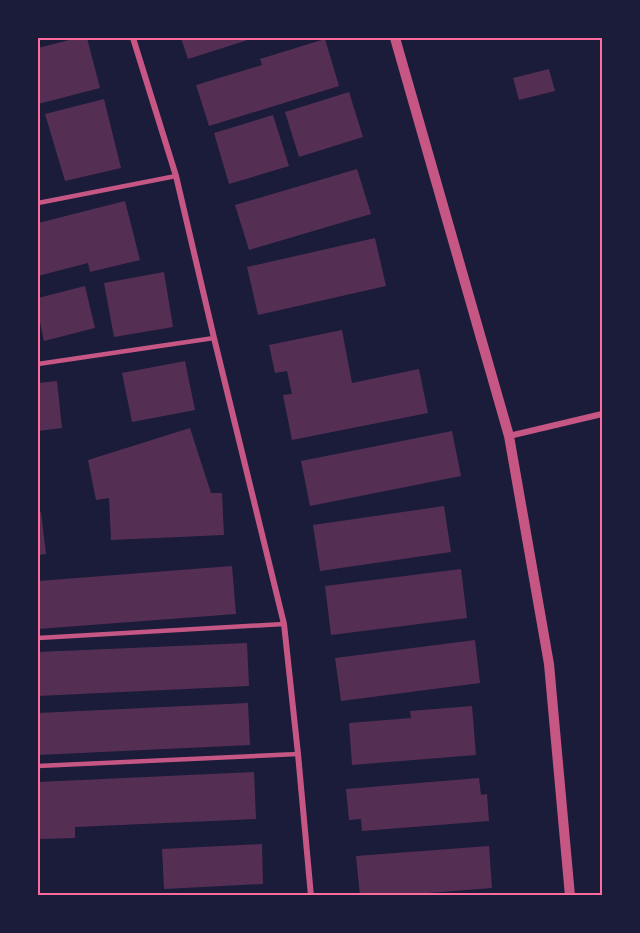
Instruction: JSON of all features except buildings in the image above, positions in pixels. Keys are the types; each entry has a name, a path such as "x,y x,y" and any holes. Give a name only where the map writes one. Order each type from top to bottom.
{"street":[{"path":"133,38 176,176 284,624 311,896"},
{"path":"396,38 509,436 549,664 570,896"},
{"path":"509,436 603,414"}],"lane":[{"path":"38,203 176,176"},
{"path":"38,363 214,338"},
{"path":"38,638 284,624"},
{"path":"38,766 298,754"}]}
